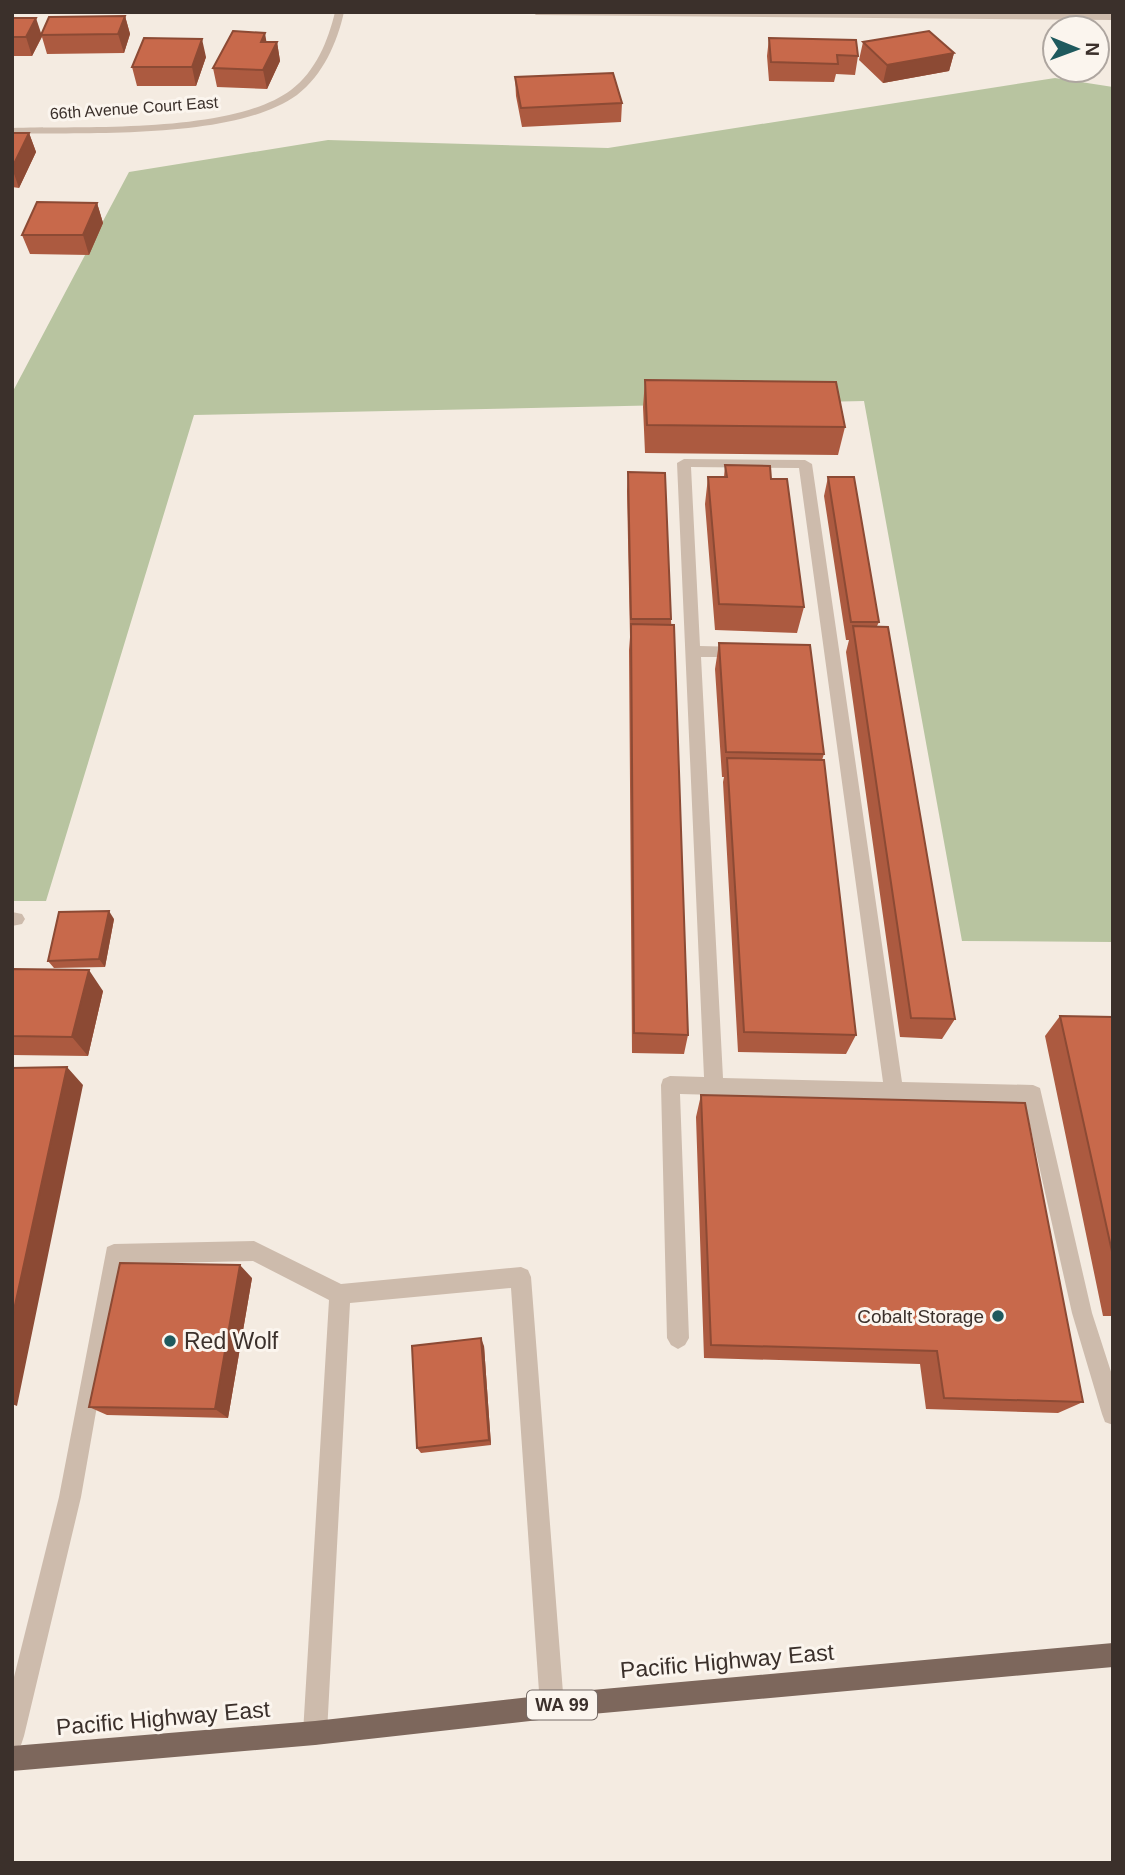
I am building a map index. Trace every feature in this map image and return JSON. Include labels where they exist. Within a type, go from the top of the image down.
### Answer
[{"type":"main road","name":"Pacific Highway East","points":[[12,1759],[315,1733],[552,1706],[1113,1655]]},
{"type":"street","name":"66th Avenue Court East","points":[[12,131],[202,123],[259,110],[294,93],[324,58],[340,12]]},
{"type":"street","points":[[537,12],[1113,17]]},
{"type":"street","points":[[714,1086],[684,463],[805,464],[825,653],[894,1090]]},
{"type":"street","points":[[692,651],[762,652]]},
{"type":"street","points":[[678,1338],[670,1085],[1033,1094],[1082,1312],[1113,1414]]},
{"type":"street","points":[[12,1736],[69,1497],[114,1254],[254,1251],[340,1293],[521,1277],[552,1706]]},
{"type":"street","points":[[315,1733],[340,1293]]},
{"type":"green space","points":[[1041,80],[1041,84],[1094,84],[1113,87],[1113,942],[962,941],[864,401],[194,415],[46,901],[12,901],[12,393],[129,172],[328,140],[608,148]]},
{"type":"building","points":[[125,16],[118,34],[41,35],[49,17]]},
{"type":"building","points":[[12,18],[36,18],[26,37],[12,37]]},
{"type":"building","points":[[233,31],[265,33],[261,42],[277,42],[263,70],[213,68]]},
{"type":"building","points":[[929,31],[954,53],[887,65],[863,42]]},
{"type":"building","points":[[144,38],[202,39],[192,67],[132,67]]},
{"type":"building","points":[[769,38],[856,40],[858,56],[837,55],[838,64],[771,62]]},
{"type":"building","points":[[613,73],[622,103],[521,108],[515,77]]},
{"type":"building","points":[[12,133],[29,133],[12,168]]},
{"type":"building","points":[[37,202],[97,203],[83,235],[22,235]]},
{"type":"building","points":[[645,380],[836,382],[845,427],[647,425]]},
{"type":"building","points":[[725,465],[770,466],[771,479],[787,479],[804,607],[719,604],[708,477],[727,477]]},
{"type":"building","points":[[628,472],[665,473],[671,619],[631,619]]},
{"type":"building","points":[[828,477],[854,477],[879,622],[851,622]]},
{"type":"building","points":[[631,624],[674,625],[688,1035],[634,1033]]},
{"type":"building","points":[[853,626],[888,627],[955,1019],[911,1018]]},
{"type":"building","points":[[719,643],[810,645],[824,754],[726,752]]},
{"type":"building","points":[[727,758],[824,760],[856,1035],[744,1032]]},
{"type":"building","points":[[109,911],[99,959],[48,961],[59,912]]},
{"type":"building","points":[[12,969],[89,970],[72,1037],[12,1036]]},
{"type":"building","points":[[1060,1016],[1113,1017],[1113,1256]]},
{"type":"building","points":[[67,1067],[12,1319],[12,1068]]},
{"type":"building","points":[[701,1095],[1025,1103],[1083,1402],[944,1398],[937,1351],[711,1345]]},
{"type":"building","points":[[120,1263],[240,1265],[215,1409],[89,1407]]},
{"type":"building","points":[[481,1338],[489,1440],[417,1448],[412,1346]]},
{"type":"place","name":"Cobalt Storage","points":[[998,1316]]},
{"type":"place","name":"Red Wolf","points":[[170,1341]]}]
